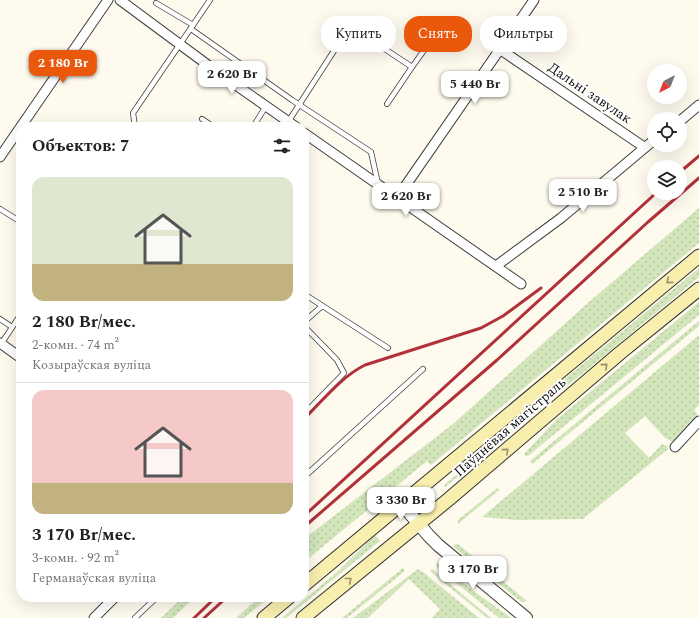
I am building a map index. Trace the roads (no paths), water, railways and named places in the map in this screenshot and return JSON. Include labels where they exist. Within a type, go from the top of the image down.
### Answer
[{"type":"main road","name":"Паўднёвая магістраль","points":[[309,581],[699,256]]},
{"type":"main road","name":"Паўднёвая магістраль","points":[[303,618],[419,524],[620,353],[699,289]]},
{"type":"main road","points":[[264,618],[283,602]]},
{"type":"street","points":[[24,122],[108,0]]},
{"type":"street","points":[[120,0],[289,122]]},
{"type":"street","points":[[523,16],[534,0]]},
{"type":"street","points":[[397,198],[500,52]]},
{"type":"street","name":"Дальні завулак","points":[[504,52],[644,147]]},
{"type":"street","points":[[687,115],[699,105]]},
{"type":"street","points":[[0,157],[16,134]]},
{"type":"street","points":[[309,137],[521,284]]},
{"type":"street","points":[[496,266],[561,218],[647,145]]},
{"type":"street","points":[[0,344],[16,355]]},
{"type":"street","points":[[675,448],[699,421]]},
{"type":"street","points":[[401,503],[438,545],[526,618]]},
{"type":"street","points":[[94,618],[110,602]]},
{"type":"lane","points":[[134,122],[133,113],[181,45],[210,0]]},
{"type":"lane","points":[[156,3],[371,152],[378,185]]},
{"type":"lane","points":[[293,122],[300,104],[350,26],[412,67]]},
{"type":"lane","points":[[387,104],[422,52]]},
{"type":"lane","points":[[256,122],[266,106]]},
{"type":"lane","points":[[202,119],[206,122]]},
{"type":"lane","points":[[0,209],[16,219]]},
{"type":"lane","points":[[309,297],[388,348]]},
{"type":"lane","points":[[309,318],[322,306]]},
{"type":"lane","points":[[0,319],[12,327]]},
{"type":"lane","points":[[0,344],[16,321]]},
{"type":"lane","points":[[309,331],[337,360],[344,373],[309,409]]},
{"type":"lane","points":[[309,472],[423,369]]},
{"type":"lane","points":[[135,618],[152,602]]},
{"type":"railway","points":[[687,166],[699,156]]},
{"type":"railway","points":[[309,523],[497,360],[648,222],[699,178]]},
{"type":"railway","points":[[309,511],[648,200]]},
{"type":"railway","points":[[309,414],[340,382],[365,365],[481,328],[503,316],[541,288]]},
{"type":"railway","points":[[194,618],[211,602]]},
{"type":"railway","points":[[204,618],[222,602]]}]
